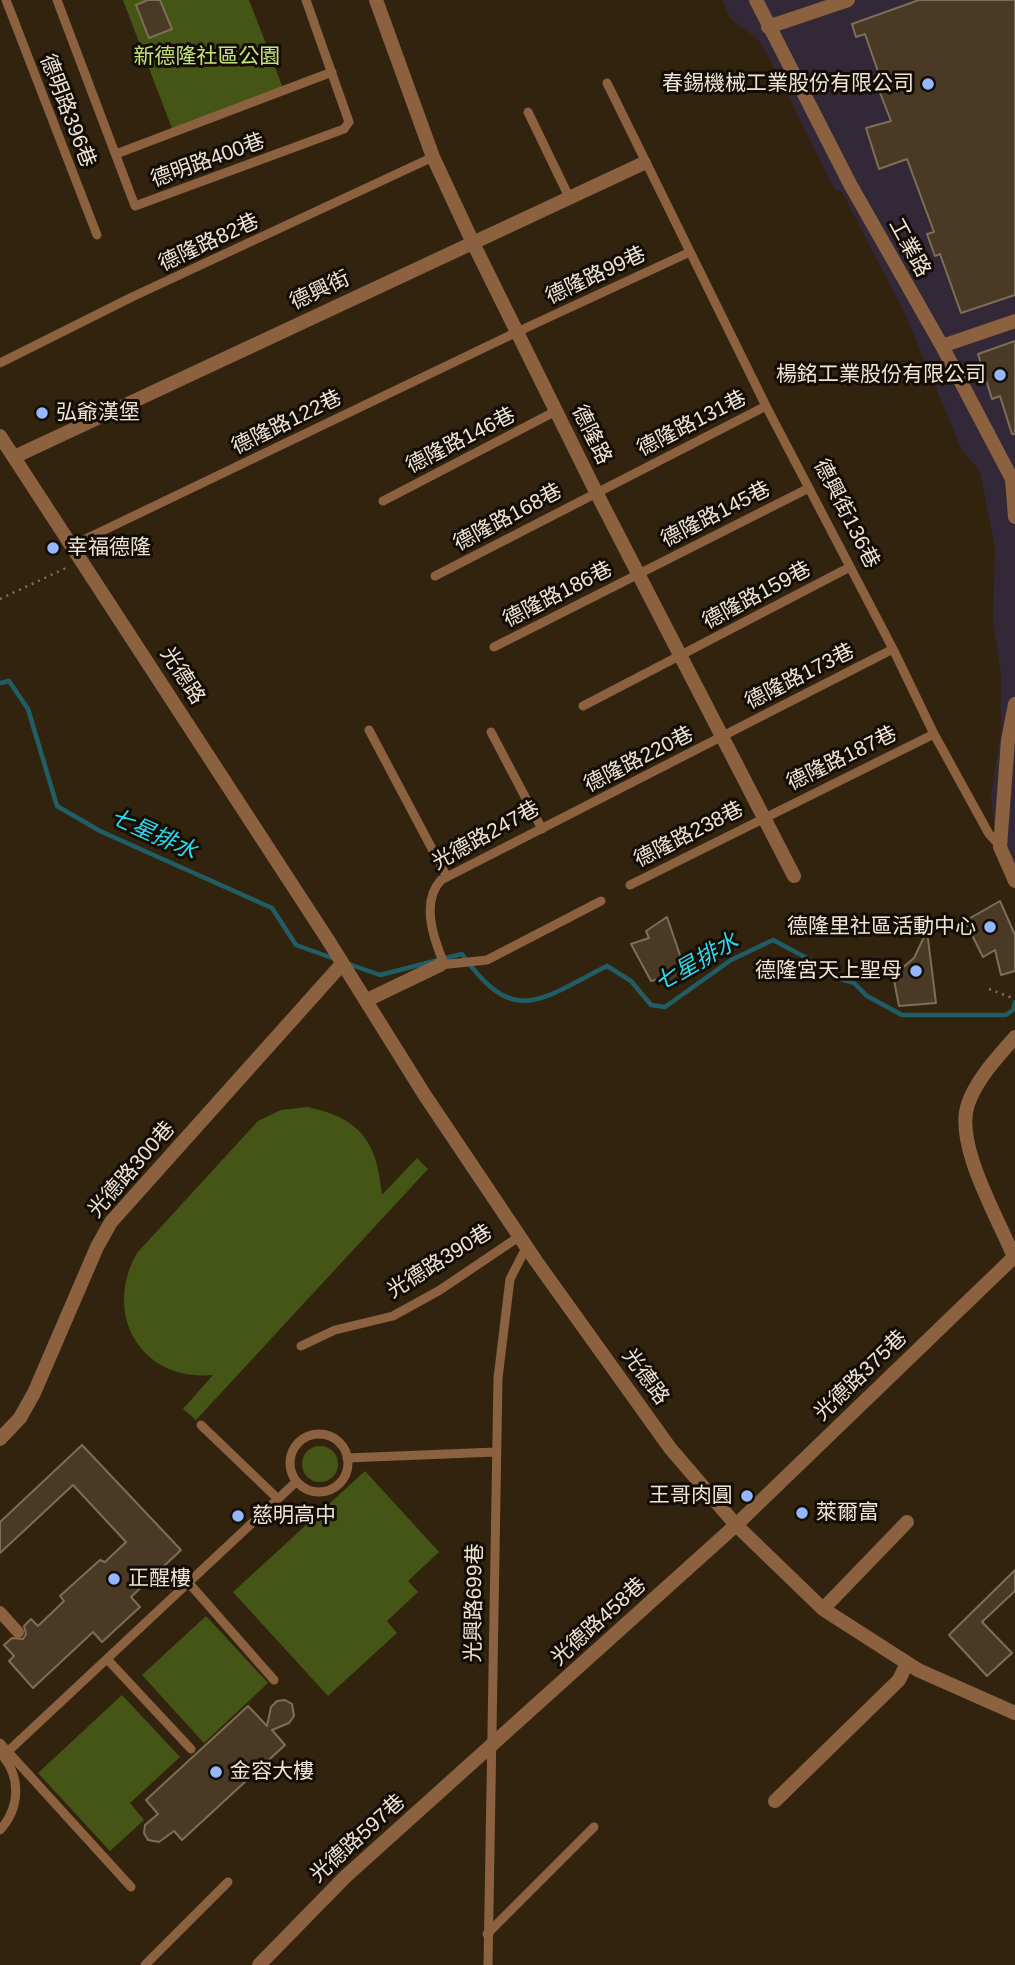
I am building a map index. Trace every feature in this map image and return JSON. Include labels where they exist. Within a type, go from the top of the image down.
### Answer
[{"type":"street","name":"德隆路","points":[[376,0],[433,157],[473,243],[596,492],[794,876]]},
{"type":"street","name":"工業路","points":[[756,0],[850,184],[942,346],[1012,479],[1015,517]]},
{"type":"street","points":[[768,27],[848,0]]},
{"type":"street","name":"德興街","points":[[14,457],[644,163]]},
{"type":"street","points":[[942,346],[1015,321]]},
{"type":"street","name":"光德路","points":[[0,436],[367,1000],[424,1094],[523,1241],[670,1448],[736,1525],[823,1609],[907,1663],[1015,1713]]},
{"type":"street","points":[[1000,847],[1008,740],[1015,705]]},
{"type":"street","name":"德興街136巷","points":[[1000,847],[1015,881]]},
{"type":"street","points":[[367,1000],[442,963]]},
{"type":"street","name":"光德路300巷","points":[[1,1436],[20,1418],[34,1393],[97,1247],[111,1222],[342,964]]},
{"type":"street","name":"光德路375巷","points":[[736,1525],[1015,1257],[968,1146],[964,1122],[975,1088],[1015,1037]]},
{"type":"street","points":[[823,1609],[907,1522]]},
{"type":"street","name":"光德路458巷","points":[[490,1749],[736,1525]]},
{"type":"street","points":[[0,1612],[18,1632]]},
{"type":"street","points":[[775,1801],[899,1680],[907,1663]]},
{"type":"street","name":"光德路597巷","points":[[259,1965],[345,1877],[490,1749]]},
{"type":"lane","name":"德明路396巷","points":[[6,0],[97,235]]},
{"type":"lane","name":"德明路400巷","points":[[57,0],[135,206],[344,129],[349,122],[332,72],[116,155]]},
{"type":"lane","points":[[306,0],[332,72]]},
{"type":"lane","name":"德興街136巷","points":[[607,83],[644,163],[766,406],[894,649],[934,734],[989,834],[1000,847]]},
{"type":"lane","points":[[528,112],[570,199]]},
{"type":"lane","name":"德隆路82巷","points":[[0,363],[144,292],[433,157]]},
{"type":"lane","name":"德隆路99巷","points":[[517,332],[690,253]]},
{"type":"lane","name":"德隆路122巷","points":[[71,547],[517,332]]},
{"type":"lane","name":"德隆路131巷","points":[[596,492],[766,406]]},
{"type":"lane","name":"德隆路146巷","points":[[383,501],[556,411]]},
{"type":"lane","name":"德隆路145巷","points":[[639,574],[809,488]]},
{"type":"lane","name":"德隆路168巷","points":[[435,576],[596,492]]},
{"type":"lane","name":"德隆路159巷","points":[[583,706],[850,567]]},
{"type":"lane","name":"德隆路186巷","points":[[494,647],[639,574]]},
{"type":"lane","name":"德隆路173巷","points":[[723,736],[894,649]]},
{"type":"lane","points":[[369,730],[447,877]]},
{"type":"lane","points":[[491,732],[542,829]]},
{"type":"lane","name":"德隆路187巷","points":[[765,816],[934,734]]},
{"type":"lane","name":"德隆路220巷","points":[[571,814],[723,736]]},
{"type":"lane","name":"光德路247巷","points":[[442,963],[430,912],[437,885],[447,877],[571,814]]},
{"type":"lane","name":"德隆路238巷","points":[[630,885],[765,816]]},
{"type":"lane","points":[[442,963],[487,960],[601,901]]},
{"type":"lane","name":"光德路390巷","points":[[300,1346],[335,1330],[393,1316],[523,1241]]},
{"type":"lane","name":"光興路699巷","points":[[488,1965],[496,1452],[505,1303],[523,1241]]},
{"type":"lane","points":[[201,1425],[278,1499]]},
{"type":"lane","points":[[310,1436],[329,1436],[337,1441],[347,1458],[344,1477],[330,1490],[312,1492],[296,1482],[292,1474],[291,1455],[302,1440],[310,1436]]},
{"type":"lane","points":[[347,1458],[496,1452]]},
{"type":"lane","points":[[3,1753],[296,1482]]},
{"type":"lane","points":[[188,1582],[274,1680]]},
{"type":"lane","points":[[107,1659],[191,1749]]},
{"type":"lane","points":[[0,1743],[15,1778],[16,1796],[12,1814],[0,1830]]},
{"type":"lane","points":[[3,1753],[131,1886]]},
{"type":"lane","points":[[487,1934],[594,1827]]},
{"type":"lane","points":[[145,1965],[228,1882]]},
{"type":"path","points":[[0,599],[81,561]]},
{"type":"path","points":[[989,989],[1015,999]]},
{"type":"shaded area","points":[[722,0],[1015,0],[1015,876],[994,823],[991,796],[1001,731],[1001,674],[993,621],[995,548],[980,471],[962,451],[905,314],[842,192],[835,190],[766,51],[757,39],[731,20]]},
{"type":"green space","name":"新德隆社區公園","points":[[123,0],[249,0],[283,88],[173,131]]},
{"type":"green space","points":[[307,1107],[341,1118],[363,1135],[376,1160],[382,1195],[417,1158],[428,1169],[196,1420],[183,1409],[213,1375],[188,1374],[166,1367],[148,1356],[135,1339],[127,1320],[124,1299],[127,1276],[137,1253],[258,1121],[281,1110]]},
{"type":"green space","points":[[320,1446],[333,1451],[338,1464],[333,1477],[320,1482],[307,1477],[302,1464],[307,1451]]},
{"type":"green space","points":[[365,1471],[439,1552],[408,1581],[418,1592],[387,1621],[397,1633],[328,1696],[233,1592]]},
{"type":"green space","points":[[206,1616],[268,1683],[204,1743],[142,1675]]},
{"type":"green space","points":[[122,1695],[180,1757],[130,1803],[144,1820],[110,1851],[38,1773]]},
{"type":"building","points":[[148,0],[160,0],[172,29],[149,38],[136,5]]},
{"type":"building","points":[[919,0],[1015,0],[1015,295],[961,313],[940,254],[935,256],[927,234],[934,232],[907,159],[879,169],[866,128],[891,121],[877,85],[882,83],[865,34],[856,37],[852,24]]},
{"type":"building","name":"楊銘工業股份有限公司","points":[[1015,341],[1015,434],[1012,434],[1000,396],[992,399],[978,354]]},
{"type":"building","name":"德隆里社區活動中心","points":[[1000,901],[1015,935],[1015,971],[1001,975],[995,950],[983,957],[965,921]]},
{"type":"building","points":[[667,917],[682,961],[688,963],[692,973],[670,983],[667,977],[651,981],[631,944],[649,938],[646,931]]},
{"type":"building","name":"德隆宮天上聖母","points":[[927,931],[936,1003],[899,1006],[894,980],[901,969],[914,958]]},
{"type":"building","name":"正醒樓","points":[[82,1445],[181,1550],[131,1597],[140,1607],[102,1642],[93,1632],[33,1688],[9,1661],[14,1656],[4,1645],[12,1638],[23,1639],[26,1634],[24,1626],[31,1619],[38,1626],[64,1601],[60,1596],[100,1560],[105,1562],[126,1542],[73,1485],[0,1553],[0,1522]]},
{"type":"building","points":[[1015,1570],[1015,1591],[982,1622],[1012,1653],[987,1676],[949,1635]]},
{"type":"building","name":"金容大樓","points":[[285,1700],[292,1704],[294,1716],[289,1723],[272,1730],[285,1745],[182,1840],[174,1831],[159,1842],[148,1840],[144,1833],[145,1825],[158,1814],[146,1800],[248,1706],[267,1726],[271,1707],[277,1701]]},
{"type":"waterway","name":"七星排水","points":[[0,683],[9,681],[28,709],[57,806],[100,831],[272,908],[296,945],[335,959]]},
{"type":"waterway","name":"七星排水","points":[[346,963],[380,975],[462,954],[480,977],[497,992],[513,999],[528,1001],[545,997],[607,966],[631,981],[651,1005],[665,1007],[731,960],[773,940],[818,964],[831,976],[854,983],[867,996],[902,1015],[1006,1015],[1013,1010],[1015,1002]]},
{"type":"place","name":"春錫機械工業股份有限公司","points":[[928,84]]},
{"type":"place","name":"楊銘工業股份有限公司","points":[[1000,375]]},
{"type":"place","name":"弘爺漢堡","points":[[42,413]]},
{"type":"place","name":"幸福德隆","points":[[53,548]]},
{"type":"place","name":"德隆里社區活動中心","points":[[990,927]]},
{"type":"place","name":"德隆宮天上聖母","points":[[916,971]]},
{"type":"place","name":"王哥肉圓","points":[[747,1496]]},
{"type":"place","name":"萊爾富","points":[[802,1513]]},
{"type":"place","name":"慈明高中","points":[[238,1516]]},
{"type":"place","name":"正醒樓","points":[[114,1579]]},
{"type":"place","name":"金容大樓","points":[[216,1772]]}]
